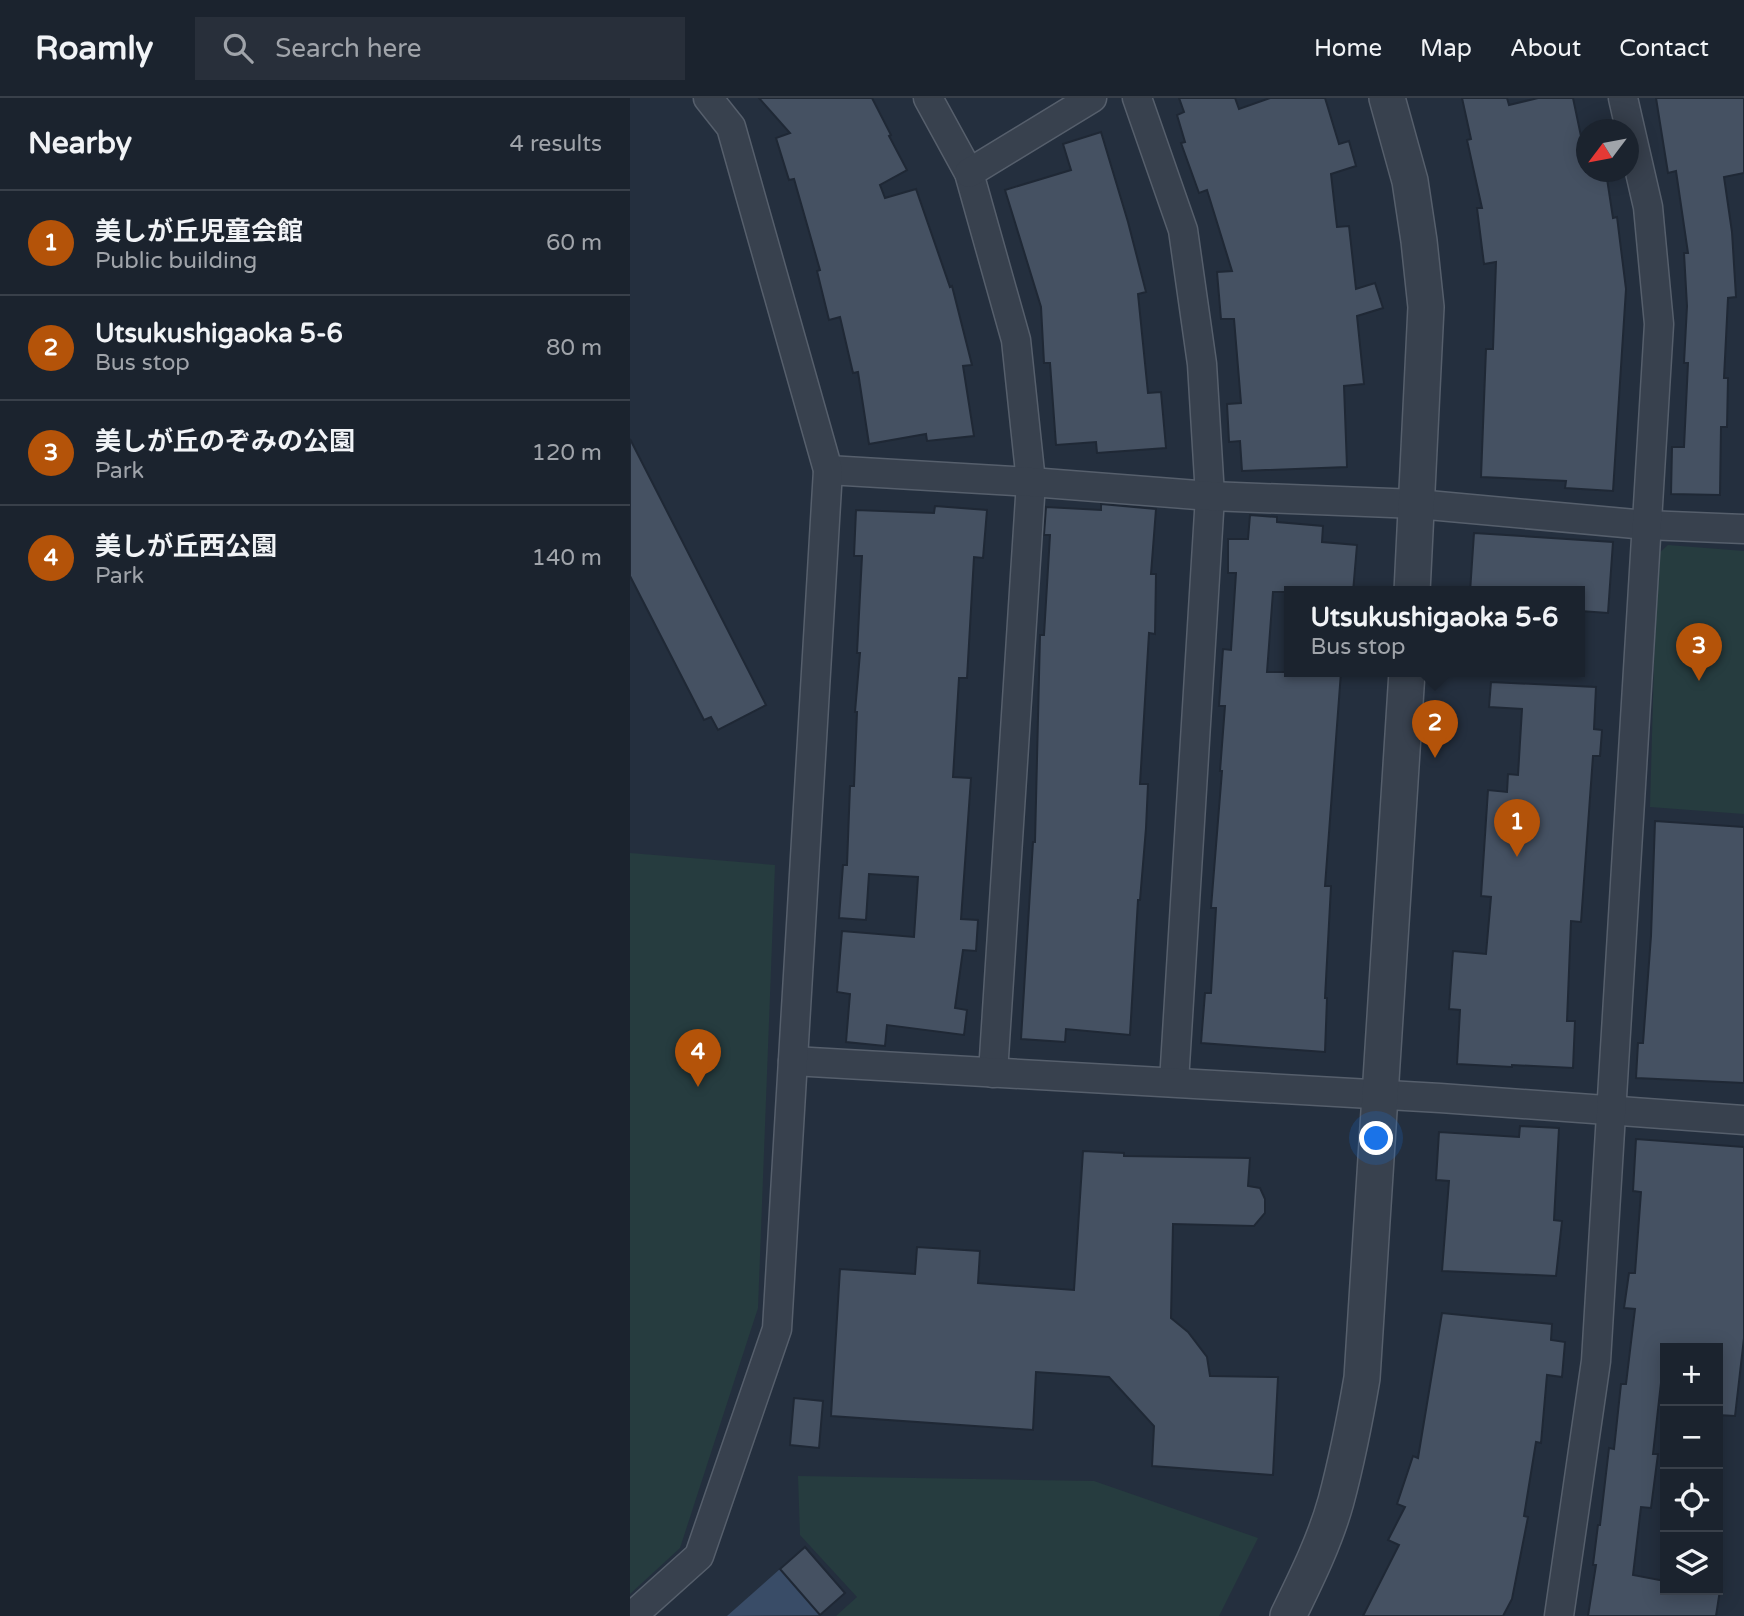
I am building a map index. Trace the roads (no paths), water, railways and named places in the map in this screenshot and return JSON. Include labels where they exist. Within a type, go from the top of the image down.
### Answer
[{"type":"street","points":[[632,1616],[699,1556],[777,1329],[828,470],[731,127],[708,98]]},
{"type":"street","points":[[928,98],[969,173],[1016,340],[1031,482],[993,1073]]},
{"type":"street","points":[[969,173],[1092,98]]},
{"type":"street","points":[[1137,98],[1183,230],[1202,364],[1210,496],[1174,1082]]},
{"type":"street","points":[[1387,98],[1410,181],[1426,307],[1412,586]]},
{"type":"street","points":[[1559,1616],[1596,1361],[1659,324],[1648,207],[1623,98]]},
{"type":"street","points":[[828,470],[1210,496],[1417,503],[1646,525],[1744,529]]},
{"type":"street","points":[[1287,1616],[1312,1567],[1336,1503],[1362,1378],[1407,677]]},
{"type":"street","points":[[793,1061],[1440,1098],[1744,1120]]},
{"type":"water","points":[[780,1569],[820,1615],[727,1616]]},
{"type":"place","name":"美しが丘のぞみの公園","points":[[1699,681]]},
{"type":"place","name":"Utsukushigaoka 5-6","points":[[1435,758]]},
{"type":"place","name":"美しが丘児童会館","points":[[1517,857]]},
{"type":"place","name":"美しが丘西公園","points":[[698,1087]]}]
